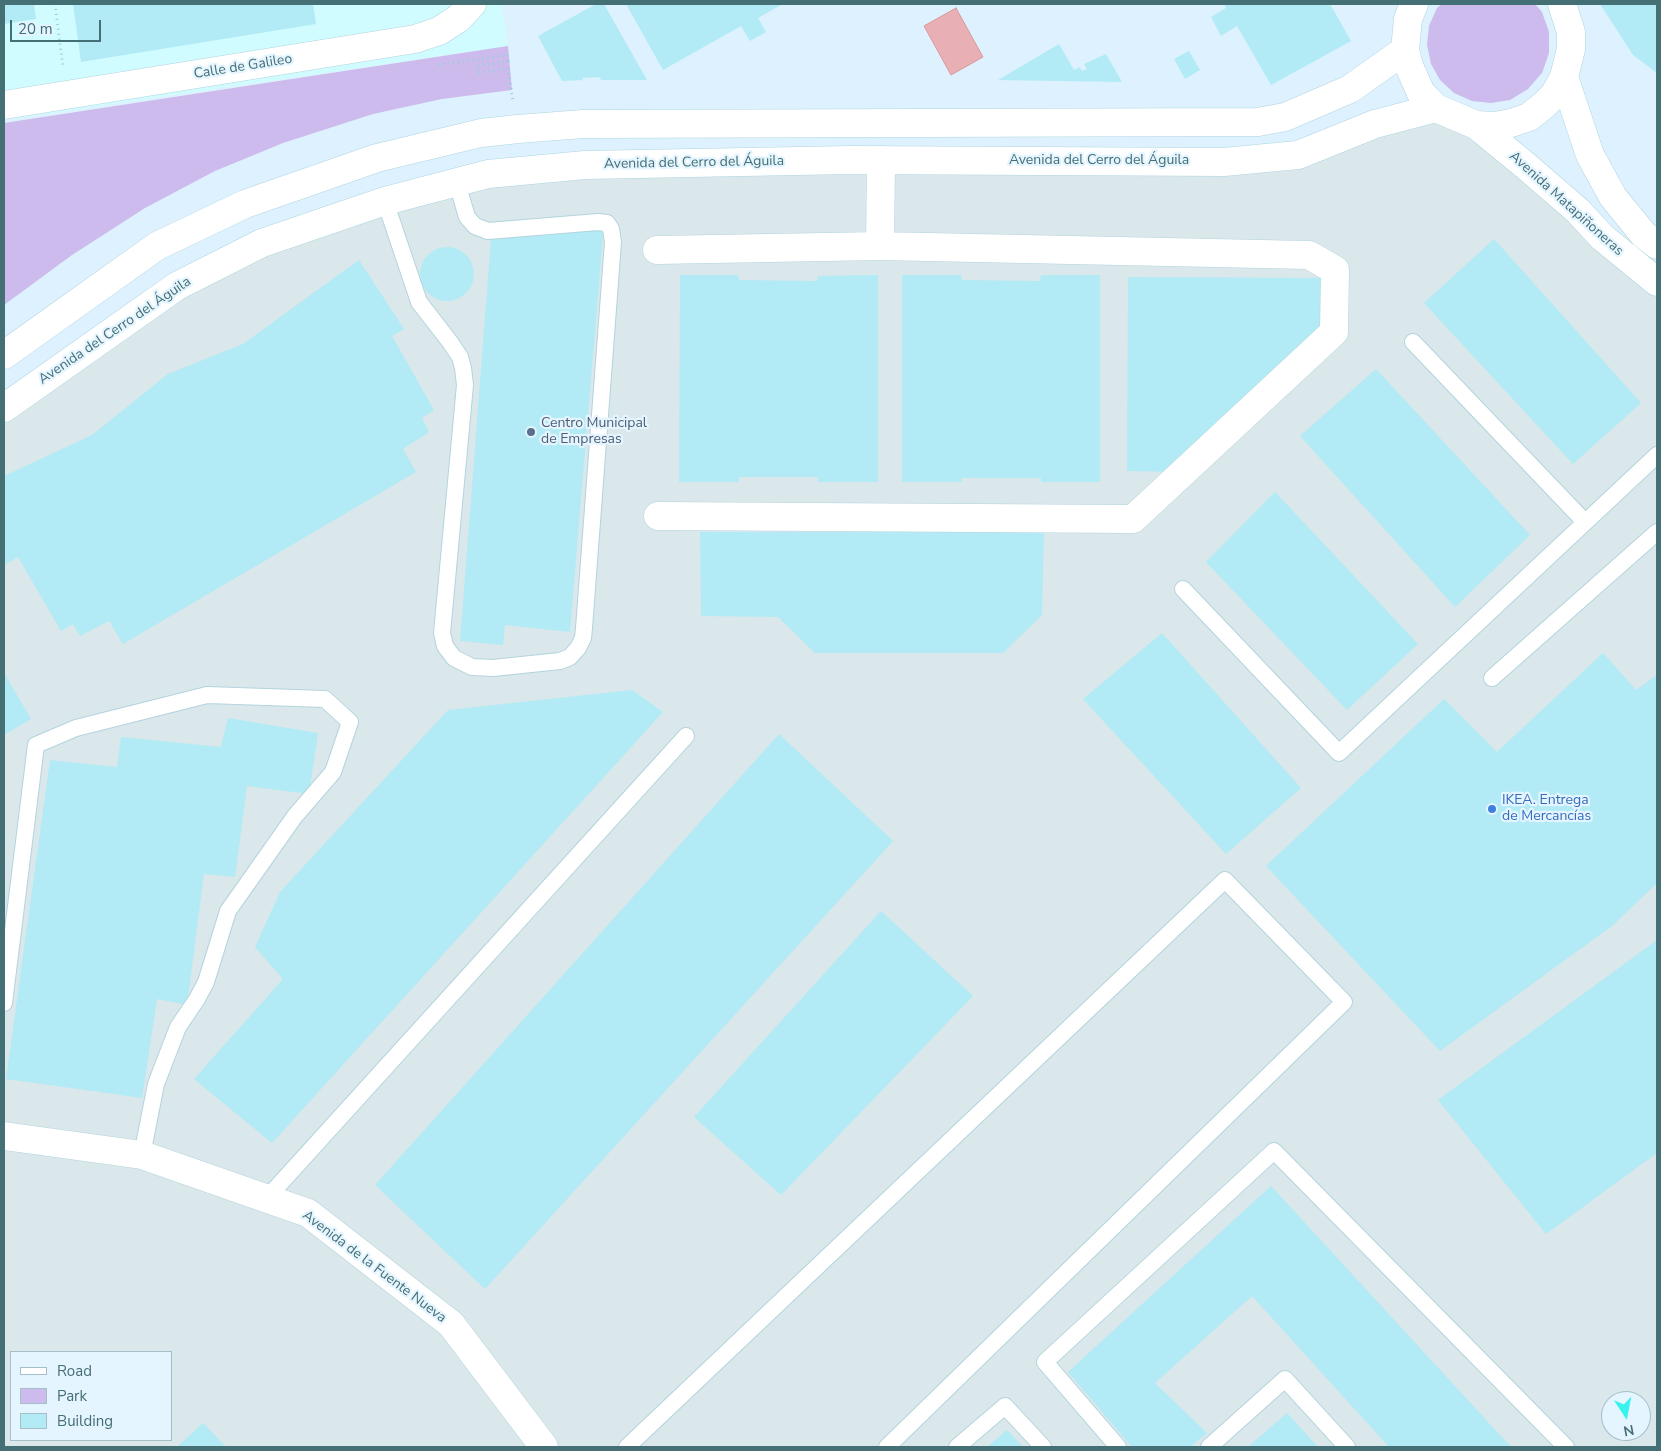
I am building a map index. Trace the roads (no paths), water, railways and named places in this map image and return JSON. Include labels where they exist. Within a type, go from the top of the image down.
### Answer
[{"type":"main road","name":"Calle de Galileo","points":[[4,105],[415,39],[439,31],[460,18],[472,4]]},
{"type":"main road","points":[[1414,4],[1408,19],[1405,50],[1409,66],[1421,93],[1436,108],[1476,125],[1495,126],[1529,117],[1554,95],[1564,77],[1571,49],[1572,32],[1562,4]]},
{"type":"main road","points":[[4,355],[157,246],[245,204],[377,158],[481,133],[583,124],[1258,122],[1285,117],[1350,89],[1405,50]]},
{"type":"main road","points":[[1564,77],[1590,155],[1613,197],[1644,234],[1657,245]]},
{"type":"main road","name":"Avenida del Cerro del Águila","points":[[4,408],[177,286],[262,243],[385,200],[488,174],[585,165],[880,160],[1224,162],[1298,155],[1374,124],[1436,108]]},
{"type":"main road","name":"Avenida Matapiñoneras","points":[[1476,125],[1578,211],[1602,237],[1657,282]]},
{"type":"main road","points":[[880,160],[880,246]]},
{"type":"main road","points":[[657,250],[880,246],[1309,255],[1335,270],[1334,332],[1132,519],[658,516]]},
{"type":"main road","name":"Avenida de la Fuente Nueva","points":[[4,1136],[142,1155],[308,1213],[451,1324],[544,1447]]},
{"type":"lane","points":[[385,200],[419,302],[450,342],[460,357],[463,368],[465,385],[442,633],[445,646],[454,658],[472,667],[493,668],[560,661],[570,657],[578,648],[583,638],[613,242],[611,229],[607,223],[598,222],[488,231],[475,226],[466,217],[457,182]]},
{"type":"lane","points":[[1413,342],[1586,522]]},
{"type":"lane","points":[[1183,589],[1340,753],[1657,455]]},
{"type":"lane","points":[[1492,678],[1657,532]]},
{"type":"lane","points":[[4,1003],[36,745],[76,728],[207,695],[325,699],[350,722],[333,772],[295,816],[228,911],[206,982],[197,1000],[178,1026],[156,1084],[142,1155]]},
{"type":"lane","points":[[266,1198],[686,736]]},
{"type":"lane","points":[[627,1447],[1225,880],[1344,1002],[887,1447]]},
{"type":"lane","points":[[1118,1447],[1045,1362],[1274,1151],[1566,1447]]},
{"type":"lane","points":[[1209,1447],[1284,1379],[1347,1447]]},
{"type":"lane","points":[[957,1447],[1005,1406],[1043,1447]]},
{"type":"place","name":"Centro Municipal de Empresas","points":[[531,432]]},
{"type":"place","name":"IKEA. Entrega de Mercancías","points":[[1492,809]]}]
